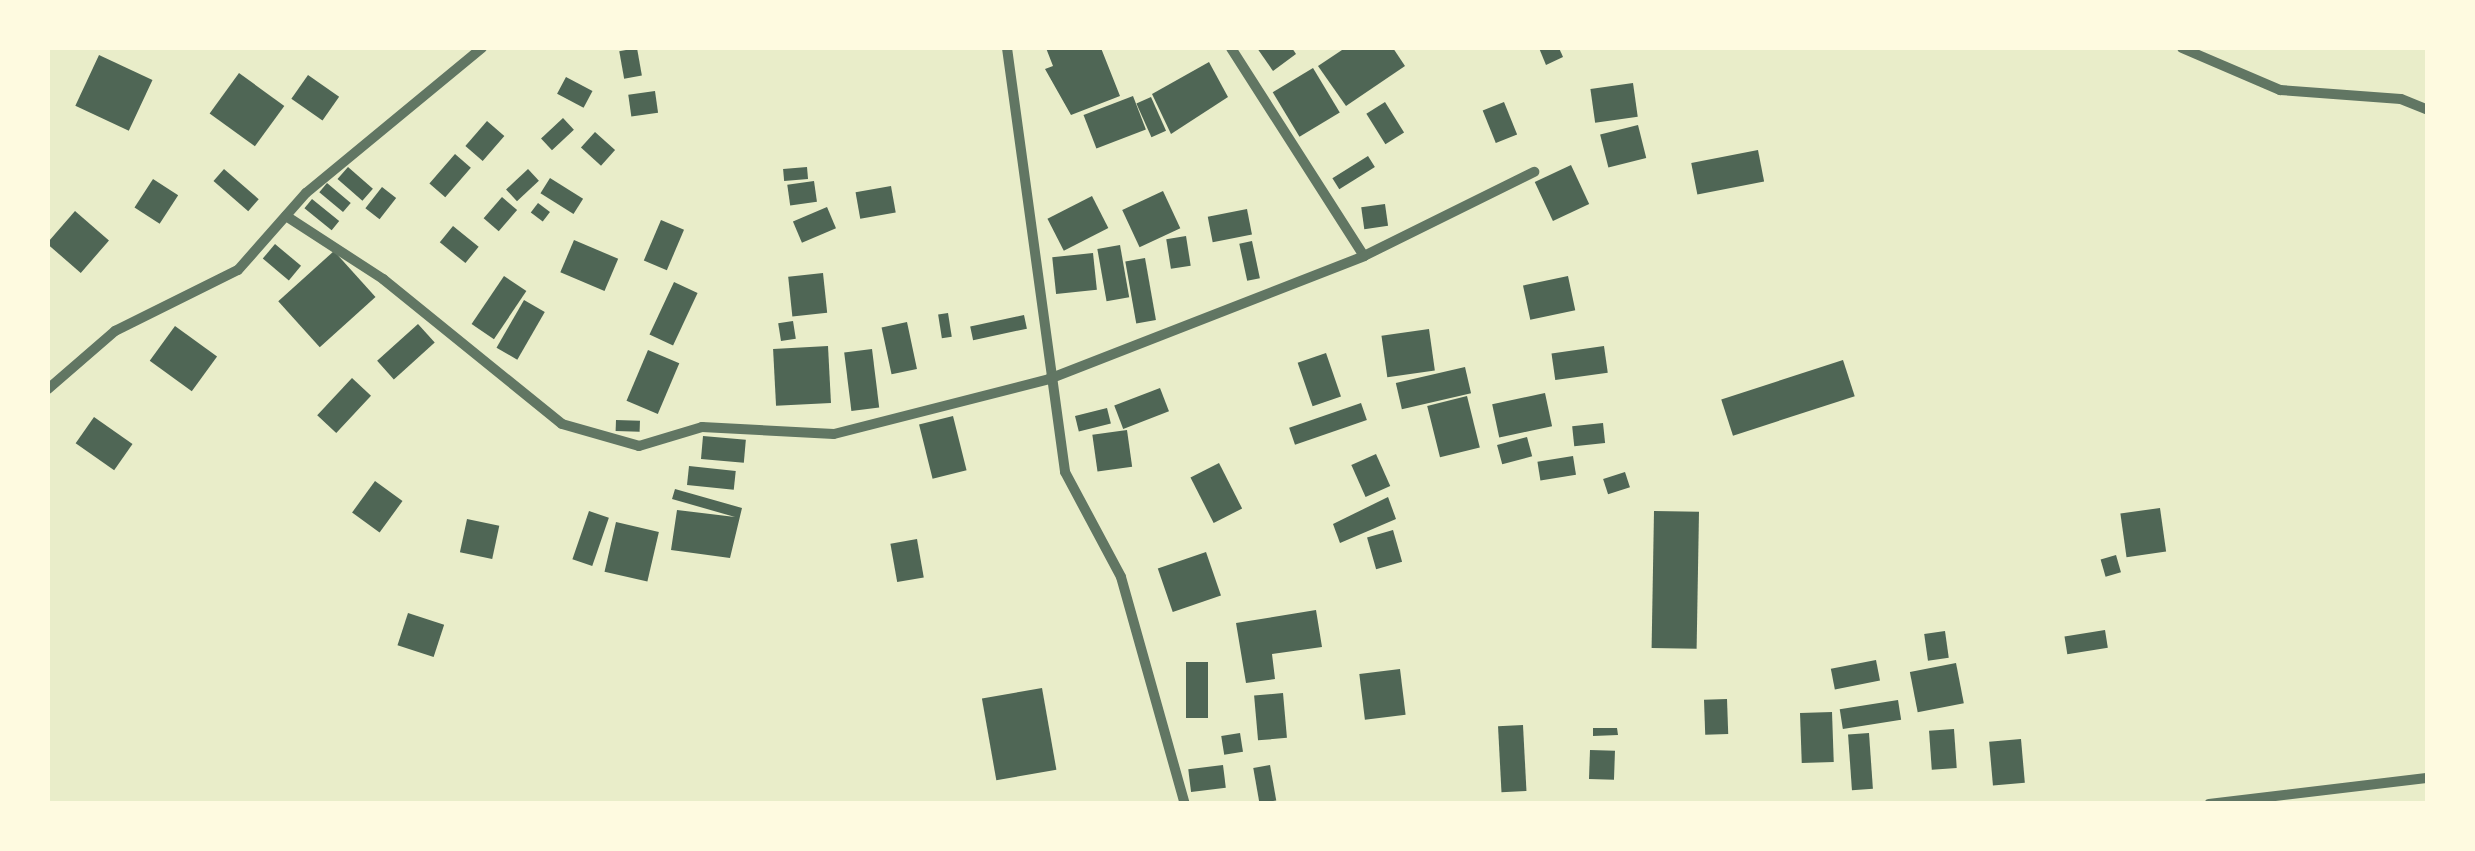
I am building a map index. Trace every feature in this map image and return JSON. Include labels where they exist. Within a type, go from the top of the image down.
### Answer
[{"type":"street","points":[[48,390],[115,331],[238,270],[286,216],[482,48]]},
{"type":"street","points":[[1007,48],[1049,379],[1066,472],[1122,577],[1185,804]]},
{"type":"street","points":[[1231,48],[1364,256]]},
{"type":"street","points":[[2182,48],[2280,90],[2401,99],[2428,110]]},
{"type":"street","points":[[286,216],[595,440],[639,446],[702,427],[834,434],[1049,379],[1364,256],[1534,172]]},
{"type":"street","points":[[2210,804],[2428,778]]},
{"type":"building","points":[[637,48],[642,76],[624,79],[619,51]]},
{"type":"building","points":[[1046,48],[1101,48],[1120,96],[1071,115],[1045,69],[1053,66]]},
{"type":"building","points":[[1257,48],[1292,48],[1296,54],[1273,71]]},
{"type":"building","points":[[1345,48],[1393,48],[1405,66],[1346,106],[1318,66]]},
{"type":"building","points":[[1539,48],[1559,48],[1563,57],[1546,65]]},
{"type":"building","points":[[99,55],[152,80],[129,131],[75,106]]},
{"type":"building","points":[[1209,62],[1228,97],[1171,134],[1152,94]]},
{"type":"building","points":[[1313,68],[1340,113],[1299,137],[1273,92]]},
{"type":"building","points":[[239,73],[284,106],[255,146],[210,113]]},
{"type":"building","points":[[308,75],[339,97],[322,121],[291,99]]},
{"type":"building","points":[[566,77],[592,91],[584,108],[557,94]]},
{"type":"building","points":[[1633,83],[1638,117],[1595,123],[1590,89]]},
{"type":"building","points":[[655,91],[658,113],[631,117],[628,95]]},
{"type":"building","points":[[1133,96],[1146,130],[1096,149],[1084,115]]},
{"type":"building","points":[[1151,97],[1166,131],[1151,137],[1136,104]]},
{"type":"building","points":[[1385,102],[1404,133],[1385,144],[1366,114]]},
{"type":"building","points":[[1504,102],[1517,134],[1496,143],[1483,111]]},
{"type":"building","points":[[563,118],[574,130],[552,150],[541,138]]},
{"type":"building","points":[[487,121],[504,136],[483,161],[465,146]]},
{"type":"building","points":[[1638,125],[1646,158],[1608,167],[1600,134]]},
{"type":"building","points":[[595,132],[615,150],[601,166],[581,148]]},
{"type":"building","points":[[1758,150],[1764,181],[1697,194],[1691,163]]},
{"type":"building","points":[[455,154],[471,168],[445,197],[429,183]]},
{"type":"building","points":[[1368,156],[1375,167],[1339,189],[1332,178]]},
{"type":"building","points":[[1571,165],[1589,204],[1553,221],[1535,182]]},
{"type":"building","points":[[348,167],[373,189],[362,201],[338,179]]},
{"type":"building","points":[[807,167],[808,179],[784,181],[783,169]]},
{"type":"building","points":[[224,169],[259,199],[248,211],[214,181]]},
{"type":"building","points":[[528,169],[539,181],[517,201],[506,189]]},
{"type":"building","points":[[550,178],[583,199],[574,214],[540,193]]},
{"type":"building","points":[[153,179],[178,195],[160,224],[134,208]]},
{"type":"building","points":[[814,181],[817,202],[790,206],[787,185]]},
{"type":"building","points":[[327,183],[351,203],[343,212],[319,192]]},
{"type":"building","points":[[891,186],[896,213],[860,219],[856,192]]},
{"type":"building","points":[[382,187],[396,198],[380,219],[365,208]]},
{"type":"building","points":[[1163,191],[1180,228],[1140,247],[1122,210]]},
{"type":"building","points":[[1092,196],[1108,228],[1064,251],[1047,219]]},
{"type":"building","points":[[502,197],[517,210],[499,231],[484,218]]},
{"type":"building","points":[[312,199],[339,221],[332,230],[304,208]]},
{"type":"building","points":[[538,203],[550,212],[543,222],[531,213]]},
{"type":"building","points":[[1385,204],[1388,226],[1364,229],[1361,207]]},
{"type":"building","points":[[827,207],[836,228],[802,243],[793,221]]},
{"type":"building","points":[[1247,209],[1252,235],[1213,242],[1208,217]]},
{"type":"building","points":[[75,211],[109,241],[81,273],[48,245]]},
{"type":"building","points":[[661,220],[684,230],[667,270],[644,261]]},
{"type":"building","points":[[453,226],[479,247],[465,263],[440,242]]},
{"type":"building","points":[[1186,236],[1191,266],[1171,269],[1166,239]]},
{"type":"building","points":[[574,240],[618,259],[605,291],[560,272]]},
{"type":"building","points":[[1252,241],[1260,278],[1247,281],[1239,244]]},
{"type":"building","points":[[275,244],[301,266],[289,280],[263,259]]},
{"type":"building","points":[[1120,245],[1129,297],[1107,301],[1097,249]]},
{"type":"building","points":[[334,251],[375,297],[320,347],[278,301]]},
{"type":"building","points":[[1093,253],[1097,290],[1056,294],[1052,257]]},
{"type":"building","points":[[1145,258],[1156,320],[1136,324],[1125,261]]},
{"type":"building","points":[[823,273],[827,313],[792,316],[788,277]]},
{"type":"building","points":[[504,276],[526,291],[494,339],[472,324]]},
{"type":"building","points":[[1568,276],[1575,310],[1530,320],[1523,286]]},
{"type":"building","points":[[674,282],[698,293],[673,346],[649,335]]},
{"type":"building","points":[[524,300],[545,312],[517,360],[496,348]]},
{"type":"building","points":[[948,313],[952,337],[942,338],[938,315]]},
{"type":"building","points":[[1024,315],[1027,329],[973,340],[970,326]]},
{"type":"building","points":[[793,321],[796,339],[781,341],[778,323]]},
{"type":"building","points":[[907,322],[917,369],[892,374],[882,327]]},
{"type":"building","points":[[418,324],[435,343],[394,379],[377,361]]},
{"type":"building","points":[[175,326],[217,357],[192,391],[150,361]]},
{"type":"building","points":[[1429,329],[1435,371],[1387,377],[1381,336]]},
{"type":"building","points":[[828,346],[831,403],[776,406],[773,349]]},
{"type":"building","points":[[1604,346],[1608,373],[1555,380],[1552,353]]},
{"type":"building","points":[[872,349],[879,408],[851,411],[844,352]]},
{"type":"building","points":[[648,350],[679,363],[658,414],[627,401]]},
{"type":"building","points":[[1326,353],[1341,396],[1313,406],[1298,363]]},
{"type":"building","points":[[1843,360],[1855,396],[1733,436],[1721,400]]},
{"type":"building","points":[[1465,367],[1471,393],[1402,409],[1396,383]]},
{"type":"building","points":[[352,378],[371,396],[336,433],[317,415]]},
{"type":"building","points":[[1160,388],[1169,411],[1123,429],[1114,406]]},
{"type":"building","points":[[1545,393],[1552,426],[1499,437],[1492,404]]},
{"type":"building","points":[[1467,396],[1480,447],[1440,457],[1427,406]]},
{"type":"building","points":[[1361,403],[1367,420],[1295,445],[1289,428]]},
{"type":"building","points":[[1107,408],[1111,424],[1079,432],[1075,416]]},
{"type":"building","points":[[953,416],[967,470],[933,479],[919,424]]},
{"type":"building","points":[[94,417],[133,444],[114,470],[76,443]]},
{"type":"building","points":[[616,420],[640,421],[640,432],[616,431]]},
{"type":"building","points":[[1603,423],[1605,443],[1574,446],[1572,426]]},
{"type":"building","points":[[1127,430],[1132,467],[1097,472],[1092,435]]},
{"type":"building","points":[[703,436],[746,440],[744,463],[701,459]]},
{"type":"building","points":[[1527,437],[1532,456],[1502,464],[1497,445]]},
{"type":"building","points":[[1376,454],[1390,486],[1366,497],[1351,465]]},
{"type":"building","points":[[1573,456],[1576,475],[1540,480],[1537,462]]},
{"type":"building","points":[[1219,463],[1242,508],[1214,523],[1190,478]]},
{"type":"building","points":[[689,466],[736,471],[734,490],[687,485]]},
{"type":"building","points":[[1625,472],[1630,487],[1608,494],[1603,479]]},
{"type":"building","points":[[375,481],[403,501],[380,533],[352,513]]},
{"type":"building","points":[[675,489],[742,508],[730,558],[671,550],[677,510],[735,517],[672,499]]},
{"type":"building","points":[[1388,497],[1396,519],[1340,543],[1333,524]]},
{"type":"building","points":[[2160,508],[2166,552],[2127,557],[2120,514]]},
{"type":"building","points":[[589,511],[609,518],[592,566],[572,559]]},
{"type":"building","points":[[1654,511],[1699,512],[1697,649],[1652,648]]},
{"type":"building","points":[[467,519],[499,526],[492,559],[460,552]]},
{"type":"building","points":[[616,522],[659,532],[647,582],[605,572]]},
{"type":"building","points":[[1393,530],[1402,562],[1376,569],[1367,537]]},
{"type":"building","points":[[917,539],[924,577],[897,582],[890,544]]},
{"type":"building","points":[[1206,552],[1221,595],[1173,612],[1158,569]]},
{"type":"building","points":[[2116,555],[2121,572],[2106,577],[2101,559]]},
{"type":"building","points":[[1316,610],[1322,647],[1272,654],[1275,679],[1246,683],[1236,623]]},
{"type":"building","points":[[408,613],[444,625],[434,657],[397,645]]},
{"type":"building","points":[[2105,630],[2108,648],[2067,654],[2065,636]]},
{"type":"building","points":[[1945,631],[1949,658],[1928,661],[1924,634]]},
{"type":"building","points":[[1876,660],[1880,681],[1835,689],[1831,669]]},
{"type":"building","points":[[1186,662],[1208,662],[1208,718],[1186,718]]},
{"type":"building","points":[[1956,663],[1964,703],[1918,712],[1910,672]]},
{"type":"building","points":[[1400,669],[1406,715],[1365,720],[1359,674]]},
{"type":"building","points":[[1042,688],[1056,770],[996,780],[982,699]]},
{"type":"building","points":[[1283,693],[1287,738],[1258,740],[1254,696]]},
{"type":"building","points":[[1727,699],[1728,734],[1705,735],[1704,700]]},
{"type":"building","points":[[1898,700],[1901,720],[1843,729],[1840,709]]},
{"type":"building","points":[[1832,712],[1834,762],[1802,763],[1800,713]]},
{"type":"building","points":[[1523,725],[1526,791],[1501,792],[1498,726]]},
{"type":"building","points":[[1593,728],[1617,728],[1618,735],[1593,736]]},
{"type":"building","points":[[1954,729],[1957,768],[1932,770],[1929,731]]},
{"type":"building","points":[[1240,733],[1243,752],[1224,755],[1221,736]]},
{"type":"building","points":[[1869,733],[1873,789],[1852,790],[1848,734]]},
{"type":"building","points":[[2021,739],[2025,783],[1993,786],[1989,742]]},
{"type":"building","points":[[1590,750],[1615,751],[1614,780],[1589,779]]},
{"type":"building","points":[[1223,765],[1226,788],[1191,792],[1188,769]]},
{"type":"building","points":[[1270,765],[1276,800],[1260,803],[1253,768]]}]
